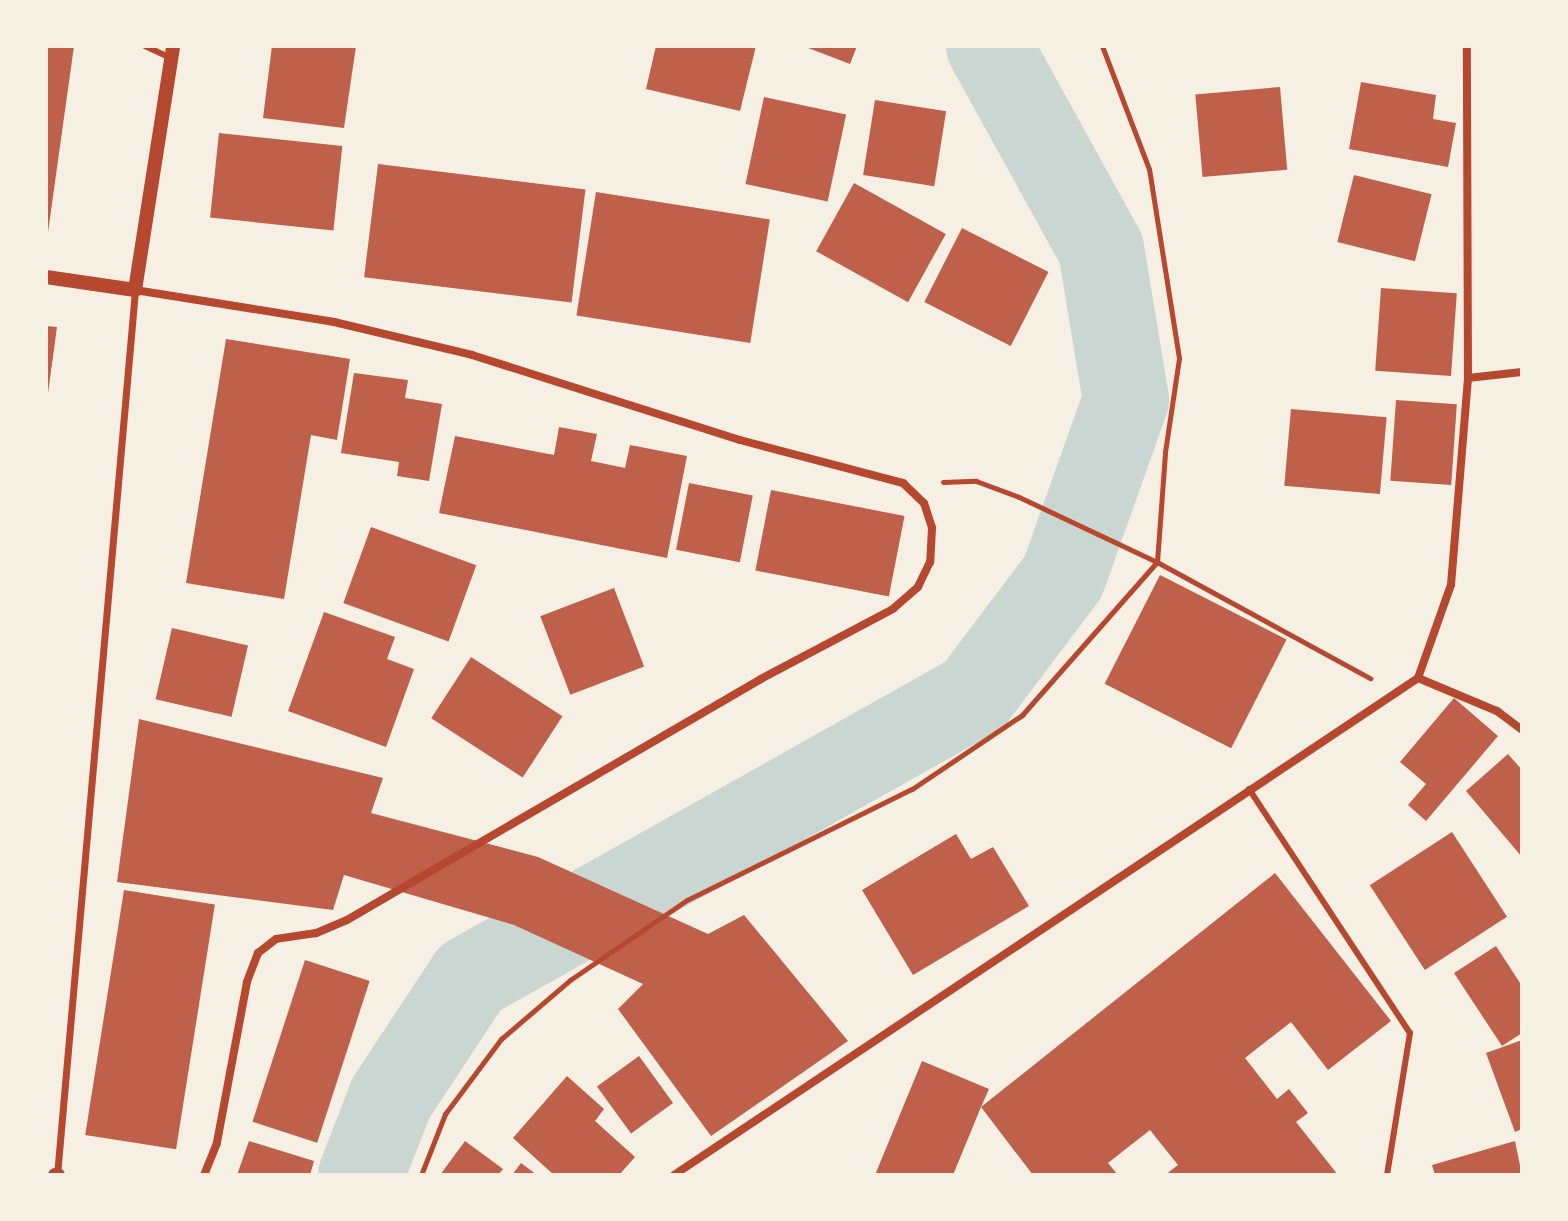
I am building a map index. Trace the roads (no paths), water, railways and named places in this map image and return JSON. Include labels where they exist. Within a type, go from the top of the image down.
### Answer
[{"type":"street","points":[[674,1175],[1418,678],[1451,585],[1468,378],[1467,46]]},
{"type":"street","points":[[57,1175],[135,290],[172,52]]},
{"type":"street","points":[[46,277],[334,322],[472,355],[740,440],[903,483],[924,503],[932,528],[930,562],[918,587],[893,609],[761,679],[347,920],[316,933],[276,939],[258,953],[247,982],[217,1143],[204,1175]]},
{"type":"street","points":[[1468,378],[1522,372]]},
{"type":"street","points":[[1418,678],[1497,711],[1522,730]]},
{"type":"lane","points":[[145,46],[172,52]]},
{"type":"lane","points":[[1249,789],[1410,1033],[1387,1175]]},
{"type":"waterway","points":[[361,1175],[391,1098],[470,978],[974,695],[1063,577],[1126,400],[1101,249],[989,46]]}]
